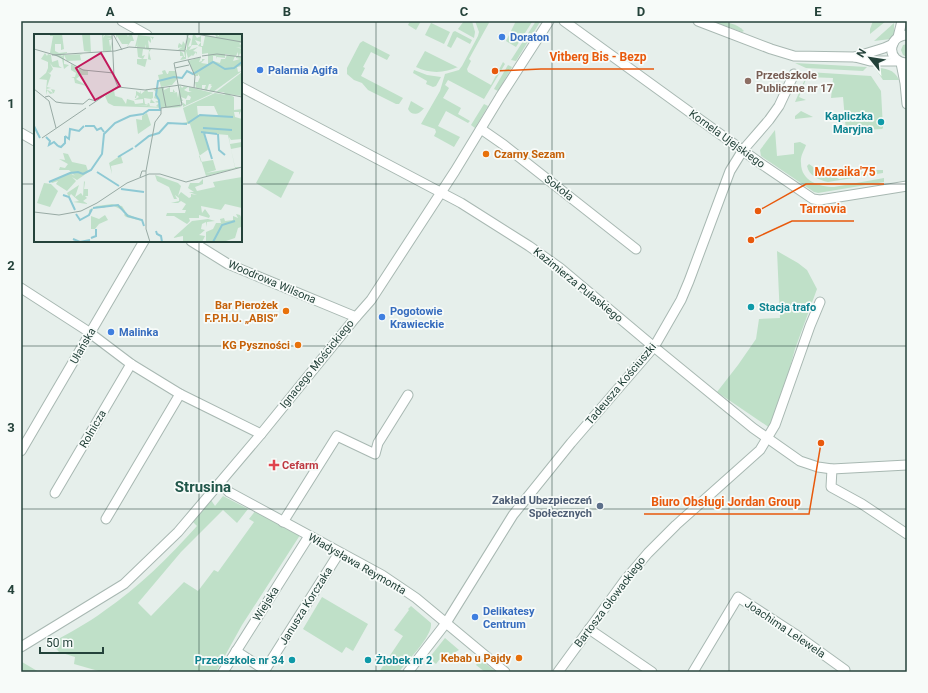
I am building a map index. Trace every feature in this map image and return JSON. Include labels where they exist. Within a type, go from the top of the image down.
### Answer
[{"type":"street","points":[[122,21],[145,34]]},
{"type":"street","name":"Ignacego Mościckiego","points":[[21,647],[124,584],[178,532],[220,483],[371,300],[549,21]]},
{"type":"street","name":"Kornela Ujejskiego","points":[[564,21],[792,186],[813,199],[820,200],[907,186]]},
{"type":"street","points":[[698,21],[794,56],[855,57],[870,60],[902,62]]},
{"type":"street","points":[[902,21],[899,39],[892,53],[894,57],[902,62],[907,104]]},
{"type":"street","points":[[855,57],[884,48],[899,39]]},
{"type":"street","name":"Tadeusza Kościuszki","points":[[408,672],[446,624],[510,519],[571,443],[654,347],[681,300],[730,171],[743,150],[779,106],[794,74]]},
{"type":"street","name":"Kazimierza Pułaskiego","points":[[242,87],[461,203],[545,257],[768,439],[800,461],[818,467],[832,469],[907,465]]},
{"type":"street","name":"Sokoła","points":[[481,129],[504,145],[636,249]]},
{"type":"street","points":[[21,132],[34,141]]},
{"type":"street","name":"Ułańska","points":[[21,451],[143,242]]},
{"type":"street","name":"Woodrowa Wilsona","points":[[193,242],[228,264],[356,317]]},
{"type":"street","points":[[21,288],[90,334],[131,364],[180,394],[261,434]]},
{"type":"street","name":"Bartosza Głowackiego","points":[[558,672],[625,580],[648,553],[676,525],[760,450],[768,439],[778,419],[810,326],[820,302]]},
{"type":"street","name":"Rolnicza","points":[[55,493],[131,364]]},
{"type":"street","points":[[106,519],[180,394]]},
{"type":"street","points":[[283,522],[337,436],[375,454],[378,443],[408,395]]},
{"type":"street","points":[[832,469],[831,487],[862,504],[907,534]]},
{"type":"street","name":"Władysława Reymonta","points":[[220,483],[229,492],[382,575],[399,586],[416,598],[505,672]]},
{"type":"street","name":"Wiejska","points":[[223,672],[309,536]]},
{"type":"street","name":"Janusza Korczaka","points":[[236,651],[265,670],[339,553]]},
{"type":"street","name":"Joachima Lelewela","points":[[693,672],[738,597],[795,634],[845,670]]},
{"type":"street","points":[[589,629],[652,672]]},
{"type":"green space","points":[[410,21],[421,21],[416,30],[408,25]]},
{"type":"green space","points":[[427,21],[450,32],[444,44],[425,35],[431,23]]},
{"type":"green space","points":[[464,21],[472,21],[475,32],[474,38],[458,29]]},
{"type":"green space","points":[[475,21],[490,21],[469,59],[471,61],[467,69],[468,72],[491,85],[503,62],[505,64],[484,99],[448,80],[445,85],[449,88],[443,98],[461,108],[458,114],[470,121],[468,123],[446,111],[438,126],[460,137],[454,147],[434,136],[436,132],[435,129],[421,124],[440,91],[445,74],[459,70],[478,36],[479,32]]},
{"type":"green space","points":[[516,21],[532,22],[516,47],[506,41]]},
{"type":"green space","points":[[536,21],[540,22],[516,61],[511,60]]},
{"type":"green space","points":[[712,21],[733,24],[744,31],[742,32]]},
{"type":"green space","points":[[873,21],[886,21],[870,34],[870,29]]},
{"type":"green space","points":[[894,23],[894,34],[891,39],[874,41]]},
{"type":"green space","points":[[455,31],[472,40],[470,44],[457,37],[451,48],[447,46],[453,32]]},
{"type":"green space","points":[[363,41],[390,55],[387,60],[371,52],[363,67],[365,68],[361,76],[403,98],[399,104],[396,104],[368,90],[362,83],[354,80],[347,74],[347,68],[360,43]]},
{"type":"green space","points":[[907,44],[907,57],[903,55],[901,50],[903,45]]},
{"type":"green space","points":[[425,51],[458,67],[448,71],[432,72],[416,67]]},
{"type":"green space","points":[[795,63],[867,67],[863,71],[806,68]]},
{"type":"green space","points":[[508,65],[512,67],[498,91],[494,89]]},
{"type":"green space","points":[[875,68],[882,68],[892,71],[899,80],[883,80]]},
{"type":"green space","points":[[414,70],[427,75],[441,77],[436,86],[433,87],[426,84],[427,81],[413,73]]},
{"type":"green space","points":[[808,72],[871,76],[881,91],[883,128],[846,131],[843,97],[831,98],[833,78],[807,77],[799,97],[806,100],[795,102]]},
{"type":"green space","points":[[411,101],[424,108],[416,114],[410,112],[408,109]]},
{"type":"green space","points":[[484,104],[488,106],[475,128],[471,125]]},
{"type":"green space","points":[[801,111],[813,117],[795,119],[795,116]]},
{"type":"green space","points":[[775,130],[777,156],[794,154],[794,143],[800,142],[806,145],[802,154],[801,163],[804,174],[807,179],[812,182],[823,186],[834,187],[884,178],[884,182],[818,193],[814,192],[761,156],[760,150]]},
{"type":"green space","points":[[269,159],[294,172],[281,198],[256,183]]},
{"type":"green space","points":[[809,164],[816,169],[817,173],[824,176],[833,175],[839,179],[851,177],[852,175],[857,174],[857,171],[867,173],[869,170],[883,170],[883,173],[828,182],[818,179],[812,175],[807,166]]},
{"type":"green space","points":[[777,251],[807,270],[817,289],[795,349],[773,430],[717,392],[756,339],[759,319],[780,318]]},
{"type":"green space","points":[[223,496],[248,509],[237,523],[223,510],[181,552],[138,603],[151,616],[184,582],[198,591],[214,570],[218,572],[254,522],[249,519],[256,510],[302,532],[242,625],[216,672],[102,672],[74,664],[75,657],[59,652],[51,643],[98,615],[117,602],[141,582],[176,549],[197,526],[193,522],[211,500],[215,506]]},
{"type":"green space","points":[[322,597],[368,624],[353,651],[346,647],[342,653],[303,629]]},
{"type":"green space","points":[[411,606],[431,623],[431,628],[428,635],[399,672],[379,672],[403,636],[394,630]]},
{"type":"green space","points":[[445,638],[459,650],[454,653],[452,658],[439,660],[436,664],[429,658]]},
{"type":"green space","points":[[480,659],[496,672],[485,672],[476,665]]},
{"type":"green space","points":[[22,662],[39,672],[21,672]]},
{"type":"place","name":"Doraton","points":[[502,37]]},
{"type":"place","name":"Palarnia Agifa","points":[[260,70]]},
{"type":"place","name":"Vitberg Bis - Bezp","points":[[495,71]]},
{"type":"place","name":"Przedszkole Publiczne nr 17","points":[[748,81]]},
{"type":"place","name":"Kapliczka Maryjna","points":[[881,122]]},
{"type":"place","name":"Czarny Sezam","points":[[486,154]]},
{"type":"place","name":"Mozaika'75","points":[[758,211]]},
{"type":"place","name":"Tarnovia","points":[[751,240]]},
{"type":"place","name":"Stacja trafo","points":[[751,307]]},
{"type":"place","name":"Bar Pierożek F.P.H.U. „ABIS”","points":[[286,311]]},
{"type":"place","name":"Pogotowie Krawieckie","points":[[382,317]]},
{"type":"place","name":"Malinka","points":[[111,332]]},
{"type":"place","name":"KG Pyszności","points":[[298,345]]},
{"type":"place","name":"Biuro Obsługi Jordan Group","points":[[821,443]]},
{"type":"place","name":"Cefarm","points":[[274,465]]},
{"type":"place","name":"Zakład Ubezpieczeń Społecznych","points":[[600,506]]},
{"type":"place","name":"Delikatesy Centrum","points":[[475,617]]},
{"type":"place","name":"Kebab u Pajdy","points":[[519,658]]},
{"type":"place","name":"Przedszkole nr 34","points":[[292,660]]},
{"type":"place","name":"Żłobek nr 2","points":[[368,660]]},
{"type":"district","name":"Strusina","points":[[203,487]]}]
